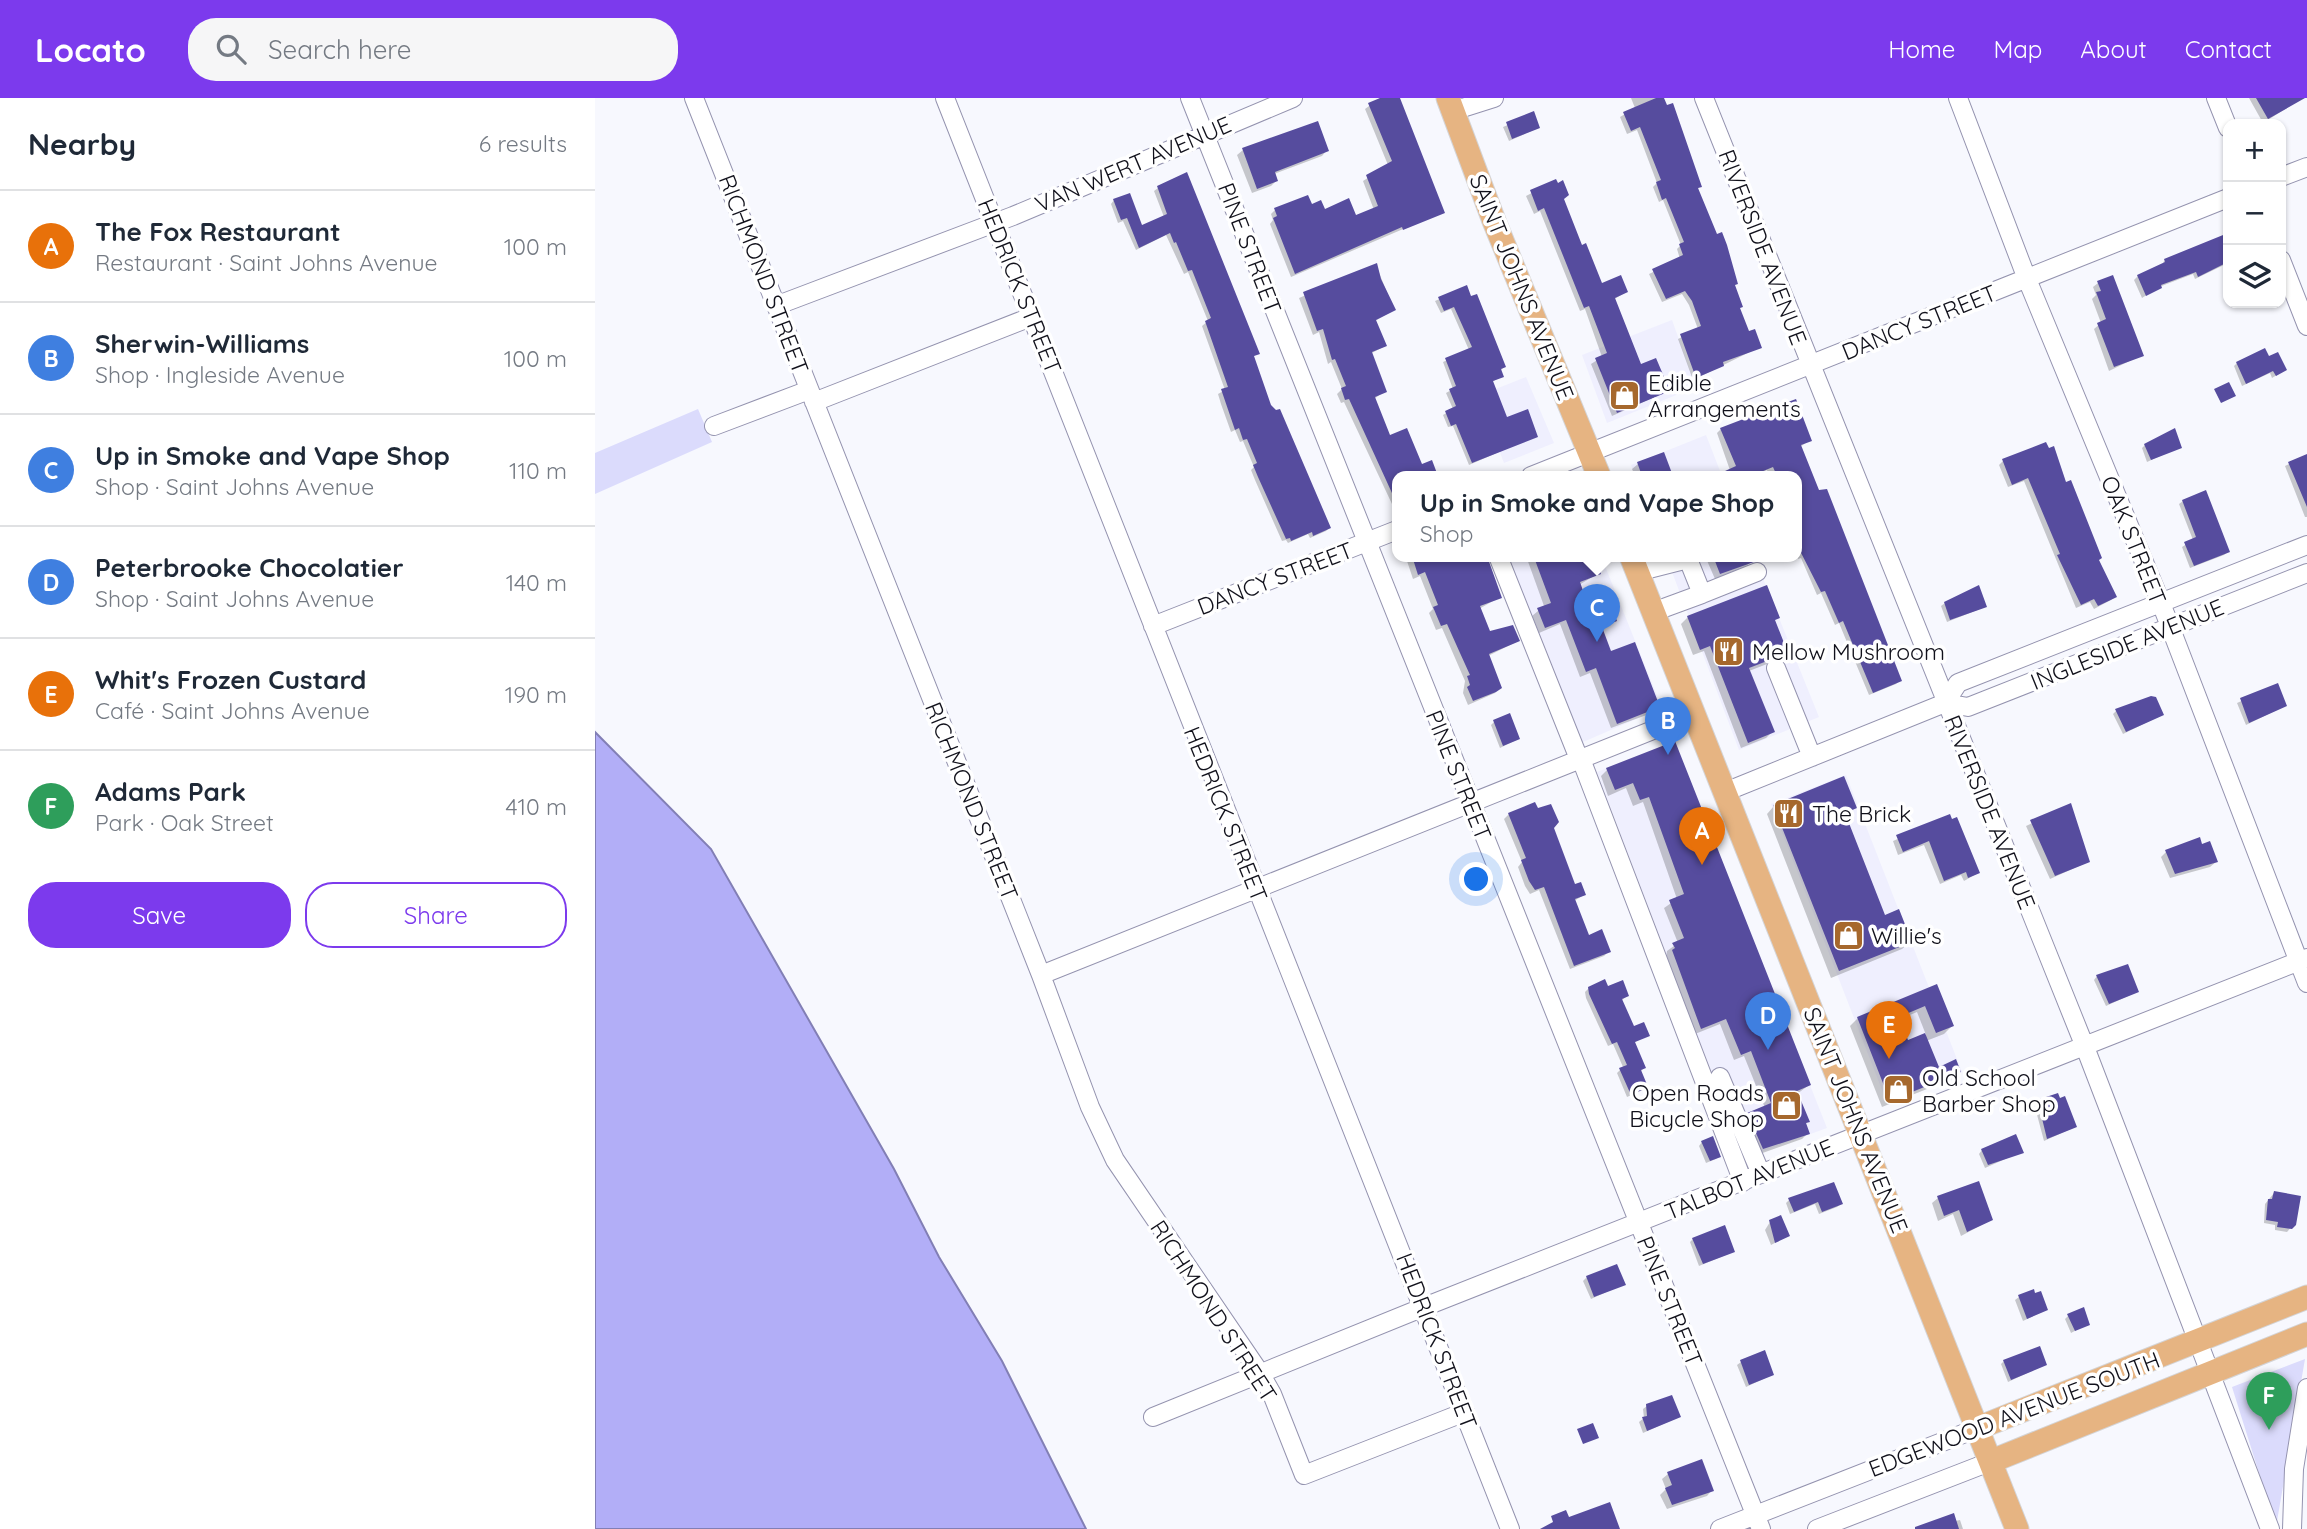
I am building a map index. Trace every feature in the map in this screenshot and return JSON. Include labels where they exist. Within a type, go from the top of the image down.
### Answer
[{"type":"main road","name":"SAINT JOHNS AVENUE","points":[[1450,104],[1494,221],[1597,471]]},
{"type":"main road","name":"SAINT JOHNS AVENUE","points":[[1634,564],[2017,1529]]},
{"type":"main road","name":"EDGEWOOD AVENUE SOUTH","points":[[1978,1428],[2307,1297]]},
{"type":"main road","name":"EDGEWOOD AVENUE SOUTH","points":[[1991,1461],[2307,1334]]},
{"type":"street","name":"RICHMOND STREET","points":[[694,98],[1041,975],[1090,1107],[1115,1160],[1260,1373],[1272,1394],[1304,1475],[1465,1412]]},
{"type":"street","name":"HEDRICK STREET","points":[[945,98],[1510,1529]]},
{"type":"street","name":"PINE STREET","points":[[1191,98],[1758,1522]]},
{"type":"street","name":"VAN WERT AVENUE","points":[[778,305],[994,222],[1293,98]]},
{"type":"street","points":[[1450,104],[1494,98]]},
{"type":"street","name":"RIVERSIDE AVENUE","points":[[1704,98],[2085,1047],[2270,1529]]},
{"type":"street","name":"OAK STREET","points":[[1958,98],[2027,279],[2161,603],[2303,960],[2307,983]]},
{"type":"street","points":[[2217,98],[2225,119]]},
{"type":"street","points":[[2286,175],[2307,167]]},
{"type":"street","name":"DANCY STREET","points":[[1544,471],[2223,200]]},
{"type":"street","points":[[2286,273],[2307,326]]},
{"type":"street","points":[[714,426],[812,396],[1031,317]]},
{"type":"street","name":"DANCY STREET","points":[[1153,625],[1392,532]]},
{"type":"street","name":"INGLESIDE AVENUE","points":[[1945,703],[1958,683],[2307,545]]},
{"type":"street","points":[[1500,562],[1580,759],[1743,1182]]},
{"type":"street","points":[[1634,564],[1656,562]]},
{"type":"street","points":[[1689,562],[1702,594]]},
{"type":"street","points":[[1653,612],[1757,572]]},
{"type":"street","name":"INGLESIDE AVENUE","points":[[1725,792],[1945,703],[1968,707],[2307,573]]},
{"type":"street","points":[[1776,668],[1812,757]]},
{"type":"street","points":[[1041,975],[1693,714]]},
{"type":"street","name":"TALBOT AVENUE","points":[[1153,1417],[1424,1307],[2303,960]]},
{"type":"street","points":[[1720,1077],[1761,1174]]},
{"type":"street","points":[[2291,1529],[2294,1469],[2307,1388]]},
{"type":"street","name":"EDGEWOOD AVENUE SOUTH","points":[[1720,1529],[1758,1522],[1978,1428]]},
{"type":"street","name":"EDGEWOOD AVENUE SOUTH","points":[[1817,1529],[1991,1461]]},
{"type":"shaded area","points":[[1672,320],[1696,387],[1607,423],[1582,355]]},
{"type":"shaded area","points":[[1526,377],[1554,443],[1504,463],[1478,396]]},
{"type":"shaded area","points":[[698,409],[712,442],[595,494],[595,453]]},
{"type":"shaded area","points":[[1706,435],[1720,471],[1633,471],[1631,465]]},
{"type":"shaded area","points":[[1500,562],[1603,562],[1662,708],[1576,745]]},
{"type":"shaded area","points":[[1668,562],[1756,562],[1819,717],[1739,750]]},
{"type":"shaded area","points":[[595,732],[711,849],[894,1169],[939,1257],[1002,1361],[1086,1529],[595,1529]]},
{"type":"shaded area","points":[[1674,742],[1827,1128],[1744,1158],[1597,772]]},
{"type":"shaded area","points":[[1846,775],[1962,1072],[1887,1103],[1771,804]]},
{"type":"shaded area","points":[[2305,1359],[2276,1527],[2232,1387]]},
{"type":"building","points":[[1380,98],[1400,98],[1445,213],[1403,230],[1402,227],[1295,274],[1273,218],[1277,216],[1274,208],[1308,195],[1312,204],[1321,200],[1325,209],[1349,198],[1356,215],[1378,206],[1366,175],[1392,161],[1368,103]]},
{"type":"building","points":[[1656,98],[1664,98],[1667,105],[1673,103],[1702,187],[1698,188],[1717,234],[1722,232],[1727,245],[1738,284],[1735,285],[1743,307],[1740,308],[1749,331],[1755,329],[1762,348],[1723,362],[1724,366],[1696,378],[1680,334],[1701,326],[1692,301],[1685,291],[1666,299],[1652,269],[1683,255],[1679,244],[1684,242],[1666,198],[1662,200],[1656,182],[1661,180],[1640,127],[1631,131],[1623,112]]},
{"type":"building","points":[[2256,98],[2305,98],[2268,119]]},
{"type":"building","points":[[1534,111],[1540,128],[1512,139],[1506,122]]},
{"type":"building","points":[[1318,121],[1329,151],[1275,172],[1278,181],[1257,189],[1242,148]]},
{"type":"building","points":[[1187,172],[1260,354],[1254,356],[1271,405],[1276,410],[1280,409],[1331,528],[1313,536],[1312,532],[1291,541],[1290,538],[1286,539],[1253,465],[1257,463],[1247,439],[1243,440],[1239,428],[1235,430],[1221,389],[1228,387],[1205,321],[1211,318],[1192,270],[1188,271],[1176,242],[1174,243],[1170,233],[1139,248],[1127,218],[1121,220],[1113,199],[1130,193],[1142,225],[1167,214],[1157,186]]},
{"type":"building","points":[[1556,179],[1558,183],[1563,180],[1569,195],[1564,199],[1582,245],[1586,243],[1602,283],[1621,275],[1628,292],[1615,298],[1641,364],[1656,358],[1670,391],[1617,413],[1595,358],[1607,353],[1589,306],[1584,308],[1544,208],[1538,211],[1530,190]]},
{"type":"building","points":[[2223,235],[2223,264],[2198,277],[2196,272],[2161,285],[2162,288],[2146,296],[2137,275],[2165,262],[2164,259]]},
{"type":"building","points":[[1377,263],[1381,279],[1396,310],[1376,320],[1387,346],[1372,352],[1387,392],[1375,397],[1390,435],[1407,428],[1422,464],[1432,460],[1436,471],[1392,471],[1392,493],[1349,399],[1345,400],[1341,388],[1346,386],[1335,359],[1332,360],[1323,329],[1317,331],[1303,292]]},
{"type":"building","points":[[2113,275],[2144,356],[2114,367],[2097,323],[2106,319],[2096,292],[2101,291],[2097,281]]},
{"type":"building","points":[[1467,285],[1471,296],[1477,294],[1506,367],[1501,369],[1504,377],[1493,381],[1507,417],[1528,409],[1538,437],[1472,463],[1456,424],[1451,426],[1445,411],[1456,406],[1449,389],[1456,386],[1445,358],[1472,347],[1454,307],[1444,311],[1438,297]]},
{"type":"building","points":[[2265,348],[2269,356],[2278,352],[2287,370],[2276,376],[2273,371],[2246,384],[2236,362]]},
{"type":"building","points":[[2229,382],[2236,396],[2221,403],[2214,389]]},
{"type":"building","points":[[1796,399],[1812,441],[1801,445],[1819,490],[1827,489],[1902,681],[1873,693],[1843,621],[1839,623],[1825,591],[1821,592],[1802,555],[1802,471],[1775,471],[1773,467],[1763,471],[1725,471],[1736,466],[1720,428]]},
{"type":"building","points":[[2175,428],[2182,448],[2151,460],[2144,444]]},
{"type":"building","points":[[2046,442],[2049,448],[2054,446],[2066,482],[2071,480],[2102,558],[2099,560],[2117,597],[2098,606],[2094,599],[2081,605],[2057,555],[2060,554],[2028,478],[2012,485],[2002,459]]},
{"type":"building","points":[[1664,452],[1671,471],[1640,471],[1637,462]]},
{"type":"building","points":[[2307,454],[2307,507],[2288,462]]},
{"type":"building","points":[[2206,490],[2230,552],[2194,566],[2184,542],[2196,537],[2182,500]]},
{"type":"building","points":[[1414,562],[1489,562],[1502,598],[1480,606],[1490,631],[1513,625],[1520,641],[1489,654],[1502,688],[1473,701],[1467,687],[1470,685],[1467,676],[1470,675],[1447,624],[1441,626],[1433,607],[1438,605],[1425,572],[1418,575]]},
{"type":"building","points":[[1536,562],[1596,562],[1601,574],[1580,582],[1589,608],[1609,601],[1617,621],[1602,627],[1611,651],[1635,642],[1660,707],[1617,724],[1596,668],[1586,672],[1566,620],[1545,628],[1537,608],[1551,603]]},
{"type":"building","points":[[1715,562],[1754,562],[1720,574]]},
{"type":"building","points":[[1767,585],[1780,618],[1775,620],[1788,653],[1749,668],[1775,732],[1748,743],[1710,646],[1700,650],[1687,616]]},
{"type":"building","points":[[1979,585],[1987,607],[1950,620],[1944,602]]},
{"type":"building","points":[[2278,683],[2287,706],[2249,723],[2240,698]]},
{"type":"building","points":[[2151,696],[2156,697],[2164,715],[2126,732],[2115,709]]},
{"type":"building","points":[[1510,713],[1520,739],[1503,746],[1493,720]]},
{"type":"building","points":[[1675,741],[1811,1085],[1797,1091],[1810,1122],[1806,1123],[1810,1134],[1763,1149],[1747,1113],[1771,1103],[1751,1051],[1741,1055],[1726,1019],[1701,1029],[1672,950],[1675,948],[1672,943],[1684,938],[1669,900],[1684,894],[1649,797],[1640,800],[1633,783],[1615,790],[1606,768]]},
{"type":"building","points":[[1844,776],[1857,808],[1845,813],[1885,915],[1899,909],[1912,942],[1839,971],[1773,805]]},
{"type":"building","points":[[1535,802],[1538,808],[1551,804],[1559,822],[1554,828],[1575,884],[1581,882],[1586,895],[1575,899],[1589,935],[1602,929],[1611,952],[1574,966],[1544,887],[1535,890],[1529,881],[1521,860],[1526,858],[1508,813]]},
{"type":"building","points":[[2071,803],[2090,862],[2055,876],[2030,820]]},
{"type":"building","points":[[1950,814],[1952,819],[1957,817],[1980,873],[1968,878],[1966,872],[1944,881],[1929,841],[1903,852],[1896,835]]},
{"type":"building","points":[[2200,837],[2202,844],[2210,841],[2218,862],[2175,874],[2165,850]]},
{"type":"building","points":[[2128,964],[2139,992],[2109,1004],[2096,975]]},
{"type":"building","points":[[1605,979],[1608,986],[1623,980],[1629,996],[1622,999],[1634,1026],[1644,1022],[1650,1036],[1635,1042],[1646,1068],[1641,1070],[1648,1087],[1631,1095],[1619,1068],[1627,1065],[1617,1042],[1612,1044],[1589,994],[1588,987]]},
{"type":"building","points":[[1937,984],[1954,1026],[1936,1033],[1925,1006],[1899,1017],[1908,1040],[1925,1033],[1939,1067],[1956,1059],[1961,1072],[1890,1101],[1857,1017]]},
{"type":"building","points":[[2058,1093],[2060,1098],[2065,1096],[2077,1127],[2047,1139],[2039,1106],[2042,1104],[2040,1099]]},
{"type":"building","points":[[2016,1134],[2024,1153],[1988,1165],[1981,1149]]},
{"type":"building","points":[[1713,1136],[1721,1157],[1710,1161],[1701,1141]]},
{"type":"building","points":[[1979,1181],[1993,1220],[1967,1232],[1959,1210],[1944,1216],[1937,1196]]},
{"type":"building","points":[[1834,1182],[1843,1204],[1822,1212],[1818,1202],[1794,1212],[1788,1198]]},
{"type":"building","points":[[2274,1191],[2301,1196],[2296,1225],[2292,1229],[2277,1227],[2278,1222],[2266,1220],[2268,1199],[2272,1199]]},
{"type":"building","points":[[1781,1215],[1790,1236],[1775,1243],[1769,1220]]},
{"type":"building","points":[[1725,1225],[1735,1252],[1703,1264],[1692,1238]]},
{"type":"building","points":[[1617,1264],[1626,1285],[1594,1297],[1586,1276]]},
{"type":"building","points":[[2034,1289],[2035,1293],[2041,1291],[2048,1310],[2027,1319],[2018,1295]]},
{"type":"building","points":[[2084,1307],[2090,1325],[2075,1331],[2067,1314]]},
{"type":"building","points":[[2040,1346],[2047,1365],[2011,1380],[2003,1360]]},
{"type":"building","points":[[1765,1350],[1774,1375],[1749,1385],[1740,1360]]},
{"type":"building","points":[[1672,1395],[1681,1417],[1647,1431],[1642,1417],[1647,1416],[1646,1404]]},
{"type":"building","points":[[1593,1423],[1599,1438],[1583,1444],[1577,1429]]},
{"type":"building","points":[[1702,1459],[1714,1491],[1672,1505],[1665,1488],[1672,1485],[1667,1472]]},
{"type":"building","points":[[1610,1502],[1620,1529],[1540,1529],[1553,1522],[1551,1516],[1566,1510],[1569,1517]]},
{"type":"building","points":[[1954,1513],[1959,1529],[1915,1529],[1915,1527]]},
{"type":"place","name":"Edible Arrangements","points":[[1625,395]]},
{"type":"place","name":"Up in Smoke and Vape Shop","points":[[1597,642]]},
{"type":"place","name":"Mellow Mushroom","points":[[1729,651]]},
{"type":"place","name":"Sherwin-Williams","points":[[1668,755]]},
{"type":"place","name":"The Brick","points":[[1789,813]]},
{"type":"place","name":"The Fox Restaurant","points":[[1702,865]]},
{"type":"place","name":"Willie's","points":[[1848,935]]},
{"type":"place","name":"Peterbrooke Chocolatier","points":[[1768,1050]]},
{"type":"place","name":"Whit's Frozen Custard","points":[[1889,1059]]},
{"type":"place","name":"Old School Barber Shop","points":[[1899,1090]]},
{"type":"place","name":"Open Roads Bicycle Shop","points":[[1787,1105]]},
{"type":"place","name":"Adams Park","points":[[2269,1430]]}]
